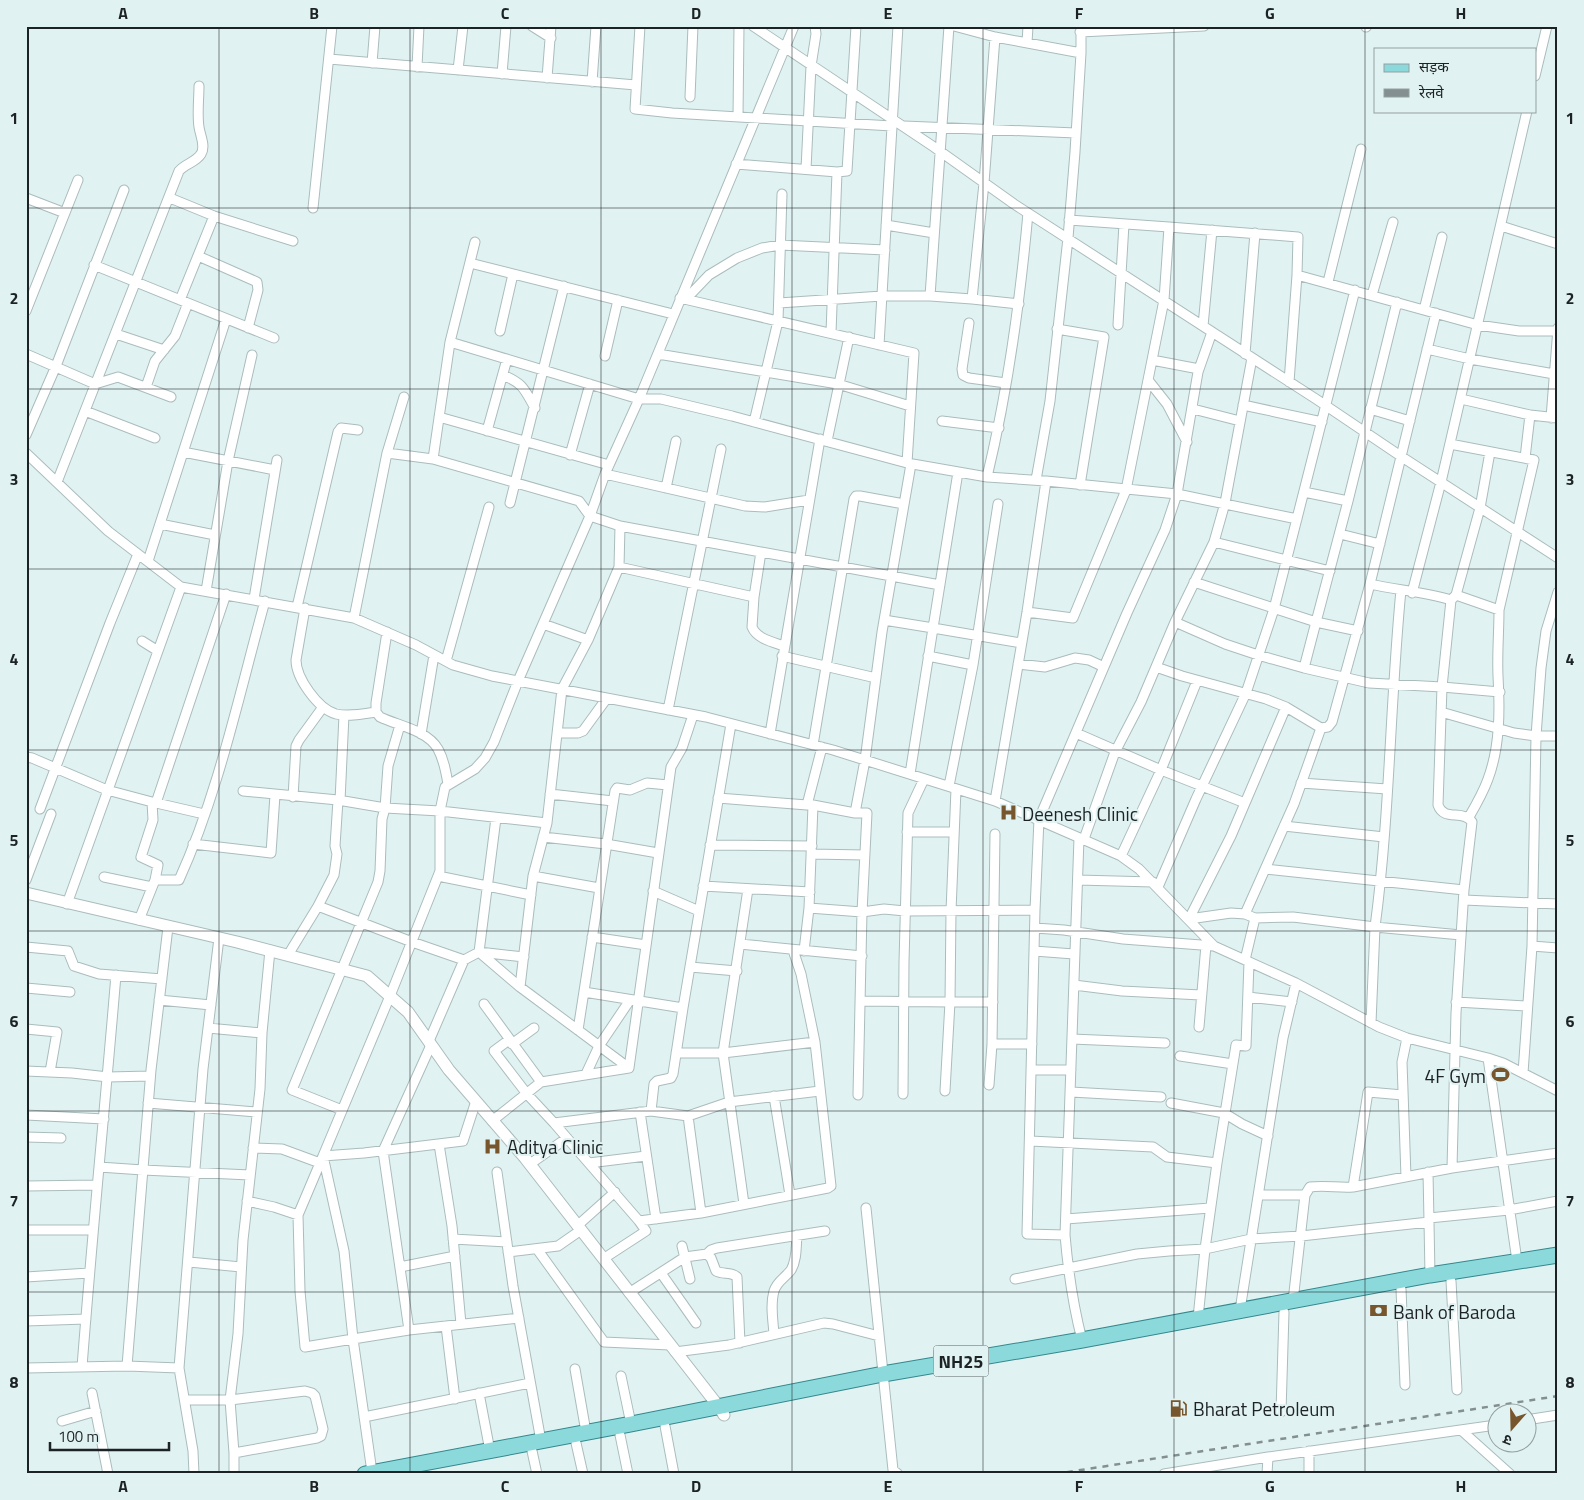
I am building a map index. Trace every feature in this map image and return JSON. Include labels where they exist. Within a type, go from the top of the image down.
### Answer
[{"type":"main road","name":"NH25","points":[[883,1379],[1084,1349],[1430,1275],[1558,1255]]},
{"type":"main road","name":"NH25","points":[[413,1474],[536,1446],[581,1438],[631,1424],[721,1411],[1240,1310],[1288,1306],[1558,1265]]},
{"type":"main road","name":"NH25","points":[[581,1438],[620,1435],[665,1426],[721,1411]]},
{"type":"main road","name":"NH25","points":[[368,1473],[490,1451],[536,1446]]},
{"type":"street","points":[[313,208],[332,26]]},
{"type":"street","points":[[372,63],[375,26]]},
{"type":"street","points":[[416,67],[420,26]]},
{"type":"street","points":[[458,70],[463,26]]},
{"type":"street","points":[[502,74],[506,26]]},
{"type":"street","points":[[532,26],[550,38]]},
{"type":"street","points":[[547,78],[551,26]]},
{"type":"street","points":[[592,82],[596,26]]},
{"type":"street","points":[[640,26],[635,109],[850,124],[892,123],[902,126],[1076,133]]},
{"type":"street","points":[[690,98],[693,26]]},
{"type":"street","points":[[738,117],[739,26]]},
{"type":"street","points":[[753,26],[852,93],[892,123]]},
{"type":"street","points":[[519,1318],[409,1330],[305,1346],[300,1291],[298,1215],[440,871],[440,811],[442,794],[448,784],[466,776],[475,769],[485,758],[494,742],[518,681],[590,516],[607,470],[674,314],[683,299],[736,164],[794,26]]},
{"type":"street","points":[[806,169],[811,66],[816,34],[815,26]]},
{"type":"street","points":[[736,164],[837,172],[847,171],[856,26]]},
{"type":"street","points":[[879,345],[898,26]]},
{"type":"street","points":[[930,296],[949,26]]},
{"type":"street","points":[[954,26],[979,29],[995,37],[1081,53]]},
{"type":"street","points":[[1027,43],[1028,26]]},
{"type":"street","points":[[1036,480],[1050,401],[1068,238],[1081,29],[1204,26]]},
{"type":"street","points":[[1536,72],[1547,26]]},
{"type":"street","points":[[972,299],[984,183],[995,37]]},
{"type":"street","points":[[329,59],[636,86]]},
{"type":"street","points":[[57,482],[179,171],[183,166],[200,155],[203,150],[198,125],[199,86]]},
{"type":"street","points":[[1412,592],[1441,482],[1527,112]]},
{"type":"street","points":[[902,126],[1028,213],[1326,405],[1402,457],[1558,558]]},
{"type":"street","points":[[1328,282],[1360,149]]},
{"type":"street","points":[[830,333],[837,172]]},
{"type":"street","points":[[26,311],[78,180]]},
{"type":"street","points":[[26,435],[30,413],[56,366],[124,190]]},
{"type":"street","points":[[754,422],[778,321],[782,194]]},
{"type":"street","points":[[26,198],[65,213]]},
{"type":"street","points":[[170,198],[214,216],[293,242]]},
{"type":"street","points":[[987,477],[999,428],[1019,304],[1028,213]]},
{"type":"street","points":[[146,387],[155,361],[175,336],[198,256],[214,216]]},
{"type":"street","points":[[1069,220],[1298,237],[1289,382]]},
{"type":"street","points":[[1372,295],[1393,222]]},
{"type":"street","points":[[1118,325],[1124,224]]},
{"type":"street","points":[[886,225],[934,233]]},
{"type":"street","points":[[1500,226],[1558,244]]},
{"type":"street","points":[[1027,612],[1073,618],[1126,490],[1164,300],[1168,227]]},
{"type":"street","points":[[1203,326],[1212,230]]},
{"type":"street","points":[[1082,1340],[1068,1269],[1064,1235],[1071,1092],[1074,954],[1082,838],[1116,750],[1141,702],[1175,622],[1214,542],[1225,503],[1243,405],[1248,356],[1255,233]]},
{"type":"street","points":[[1424,310],[1442,237]]},
{"type":"street","points":[[433,459],[450,342],[476,242]]},
{"type":"street","points":[[683,299],[709,275],[725,264],[755,251],[780,245],[885,250]]},
{"type":"street","points":[[198,256],[257,282],[258,290],[248,328]]},
{"type":"street","points":[[470,263],[674,314]]},
{"type":"street","points":[[94,265],[274,338]]},
{"type":"street","points":[[500,330],[513,274]]},
{"type":"street","points":[[1297,275],[1328,282],[1478,325],[1519,331],[1558,330],[1554,374],[1554,418],[1530,415],[1460,399]]},
{"type":"street","points":[[510,503],[564,286]]},
{"type":"street","points":[[1155,885],[1246,693],[1274,609],[1287,561],[1355,290]]},
{"type":"street","points":[[779,303],[882,296],[930,296],[1019,304]]},
{"type":"street","points":[[683,299],[914,353],[910,406],[909,463],[904,504],[884,620],[865,760],[855,813]]},
{"type":"street","points":[[605,356],[618,300]]},
{"type":"street","points":[[1304,668],[1340,534],[1397,302]]},
{"type":"street","points":[[1156,667],[1197,681],[1246,693],[1286,708],[1321,728],[1328,727],[1332,722],[1346,677],[1370,584],[1436,313]]},
{"type":"street","points":[[148,561],[226,318]]},
{"type":"street","points":[[969,323],[962,369],[963,375],[969,378],[1006,383]]},
{"type":"street","points":[[1057,329],[1104,337],[1080,484]]},
{"type":"street","points":[[1064,1235],[1027,1234],[1039,819],[1104,666],[1165,530],[1177,494],[1199,369],[1212,332]]},
{"type":"street","points":[[116,334],[164,350]]},
{"type":"street","points":[[770,734],[809,500],[849,338]]},
{"type":"street","points":[[450,342],[639,399],[661,399],[909,463],[987,477],[1177,494],[1297,519]]},
{"type":"street","points":[[1427,349],[1470,359],[1554,374]]},
{"type":"street","points":[[26,354],[95,384],[118,378],[171,397]]},
{"type":"street","points":[[658,354],[838,384],[910,406]]},
{"type":"street","points":[[206,591],[228,461],[252,355]]},
{"type":"street","points":[[487,431],[507,359]]},
{"type":"street","points":[[1152,360],[1199,369]]},
{"type":"street","points":[[503,375],[522,385],[535,408]]},
{"type":"street","points":[[1148,380],[1167,404],[1187,442]]},
{"type":"street","points":[[570,455],[590,384]]},
{"type":"street","points":[[354,618],[387,453],[404,397]]},
{"type":"street","points":[[1243,405],[1322,422]]},
{"type":"street","points":[[1193,409],[1240,421]]},
{"type":"street","points":[[1370,409],[1410,421]]},
{"type":"street","points":[[85,411],[155,438]]},
{"type":"street","points":[[1525,458],[1530,415]]},
{"type":"street","points":[[439,417],[570,455],[607,470],[666,488],[711,499],[755,507],[778,506],[809,500]]},
{"type":"street","points":[[942,421],[999,428]]},
{"type":"street","points":[[358,430],[341,428],[338,432],[301,608],[296,667],[302,683],[329,711],[344,715],[376,712]]},
{"type":"street","points":[[666,488],[676,441]]},
{"type":"street","points":[[1450,444],[1534,460],[1499,610],[1498,676],[1500,692],[1494,759],[1479,800],[1469,817]]},
{"type":"street","points":[[668,710],[721,449]]},
{"type":"street","points":[[26,452],[108,531],[181,587],[354,618],[387,632],[453,665],[492,676],[693,715],[818,746],[995,801],[1121,856],[1139,869],[1189,919],[1210,945],[1199,1027]]},
{"type":"street","points":[[183,452],[275,470]]},
{"type":"street","points":[[1452,1168],[1456,1002],[1464,890],[1472,822],[1469,817],[1446,815],[1440,811],[1438,805],[1442,686],[1454,598],[1480,508],[1490,452]]},
{"type":"street","points":[[387,453],[433,459],[578,501],[590,516],[620,526],[940,585]]},
{"type":"street","points":[[254,599],[277,460]]},
{"type":"street","points":[[910,774],[958,472]]},
{"type":"street","points":[[995,801],[1027,612],[1046,481]]},
{"type":"street","points":[[1304,492],[1348,501]]},
{"type":"street","points":[[804,951],[809,908],[812,850],[810,805],[826,668],[852,508],[856,496],[904,504]]},
{"type":"street","points":[[945,1091],[950,1002],[954,832],[952,788],[998,504]]},
{"type":"street","points":[[446,661],[489,507]]},
{"type":"street","points":[[160,524],[215,535]]},
{"type":"street","points":[[520,987],[533,876],[547,823],[562,689],[588,640],[619,567],[620,526]]},
{"type":"street","points":[[1340,534],[1380,544]]},
{"type":"street","points":[[1214,542],[1330,571]]},
{"type":"street","points":[[761,552],[754,597],[752,627],[760,636],[784,646]]},
{"type":"street","points":[[40,809],[138,554]]},
{"type":"street","points":[[619,567],[754,597]]},
{"type":"street","points":[[1194,582],[1316,622],[1358,631]]},
{"type":"street","points":[[1370,584],[1454,598],[1499,610]]},
{"type":"street","points":[[67,904],[106,790],[181,587]]},
{"type":"street","points":[[1371,1023],[1375,927],[1381,882],[1393,684],[1401,590]]},
{"type":"street","points":[[1523,1073],[1532,946],[1536,736],[1540,668],[1546,632],[1558,592]]},
{"type":"street","points":[[139,920],[154,884],[158,865],[141,857],[152,820],[154,803],[226,594]]},
{"type":"street","points":[[104,877],[154,884],[178,880],[216,780],[265,601]]},
{"type":"street","points":[[884,620],[1021,642]]},
{"type":"street","points":[[1175,622],[1224,644],[1258,655],[1369,683],[1442,686],[1500,692]]},
{"type":"street","points":[[543,624],[588,640]]},
{"type":"street","points":[[387,632],[376,712],[380,717],[421,734],[435,744],[443,760],[448,784]]},
{"type":"street","points":[[142,641],[158,651]]},
{"type":"street","points":[[421,734],[434,655]]},
{"type":"street","points":[[782,656],[826,668],[876,678]]},
{"type":"street","points":[[928,656],[973,665]]},
{"type":"street","points":[[1018,664],[1044,668],[1075,658],[1083,658],[1104,666]]},
{"type":"street","points":[[1121,856],[1161,770],[1197,681]]},
{"type":"street","points":[[557,733],[574,734],[582,731],[607,698]]},
{"type":"street","points":[[293,797],[296,746],[323,706]]},
{"type":"street","points":[[1189,919],[1231,836],[1286,708]]},
{"type":"street","points":[[1441,712],[1514,733],[1558,736]]},
{"type":"street","points":[[288,955],[318,906],[334,875],[337,854],[335,846],[344,715]]},
{"type":"street","points":[[629,1068],[634,1001],[646,945],[668,785],[672,763],[682,748],[693,715]]},
{"type":"street","points":[[651,1111],[654,1084],[656,1081],[670,1079],[673,1076],[730,724]]},
{"type":"street","points":[[342,1110],[292,1090],[378,882],[381,828],[390,757],[400,725]]},
{"type":"street","points":[[1245,914],[1284,826],[1321,728]]},
{"type":"street","points":[[1076,733],[1161,770],[1245,803]]},
{"type":"street","points":[[26,757],[106,790],[204,814]]},
{"type":"street","points":[[903,1094],[903,1002],[908,812],[924,779]]},
{"type":"street","points":[[578,1030],[606,844],[617,788],[630,790],[647,782],[668,785]]},
{"type":"street","points":[[1301,783],[1387,789]]},
{"type":"street","points":[[244,791],[385,808],[440,811],[547,823]]},
{"type":"street","points":[[550,794],[613,801]]},
{"type":"street","points":[[193,844],[271,853],[274,795]]},
{"type":"street","points":[[718,798],[810,805],[866,814],[858,1095]]},
{"type":"street","points":[[26,880],[51,814]]},
{"type":"street","points":[[479,952],[496,818]]},
{"type":"street","points":[[1284,826],[1384,837]]},
{"type":"street","points":[[908,832],[954,832]]},
{"type":"street","points":[[989,1085],[992,1044],[996,834]]},
{"type":"street","points":[[543,837],[606,844],[658,854]]},
{"type":"street","points":[[710,845],[812,850],[865,856]]},
{"type":"street","points":[[1265,869],[1464,890]]},
{"type":"street","points":[[438,876],[531,895]]},
{"type":"street","points":[[533,876],[599,888]]},
{"type":"street","points":[[1078,880],[1155,885]]},
{"type":"street","points":[[703,886],[810,892]]},
{"type":"street","points":[[744,1204],[723,1053],[737,971],[748,888]]},
{"type":"street","points":[[653,891],[699,911]]},
{"type":"street","points":[[26,894],[270,950],[367,976],[408,1012],[449,1070],[530,1164],[721,1411]]},
{"type":"street","points":[[1464,900],[1558,904]]},
{"type":"street","points":[[318,906],[464,960]]},
{"type":"street","points":[[809,908],[862,912],[884,909],[905,911],[1035,910]]},
{"type":"street","points":[[1189,919],[1231,913],[1245,914],[1255,918],[1293,917],[1461,935]]},
{"type":"street","points":[[1198,1318],[1210,1208],[1232,1064],[1236,1045],[1246,1046],[1247,961],[1255,918]]},
{"type":"street","points":[[127,1366],[150,1076],[168,927]]},
{"type":"street","points":[[1035,928],[1064,930],[1123,939],[1210,945],[1296,983],[1371,1023],[1407,1038],[1488,1058],[1558,1091]]},
{"type":"street","points":[[592,937],[646,945]]},
{"type":"street","points":[[194,1474],[194,1450],[180,1368],[181,1334],[189,1262],[200,1107],[219,938]]},
{"type":"street","points":[[740,944],[862,956]]},
{"type":"street","points":[[1532,946],[1558,948]]},
{"type":"street","points":[[26,947],[68,951],[74,966],[99,974],[162,979]]},
{"type":"street","points":[[234,1474],[230,1400],[238,1334],[241,1267],[247,1201],[260,1089],[262,1033],[270,950]]},
{"type":"street","points":[[639,1222],[701,1213],[828,1188],[832,1184],[815,1042],[801,974],[793,950]]},
{"type":"street","points":[[1034,951],[1074,954]]},
{"type":"street","points":[[479,952],[520,987],[629,1068]]},
{"type":"street","points":[[409,1330],[383,1151],[464,960],[479,952],[524,957]]},
{"type":"street","points":[[690,967],[737,971]]},
{"type":"street","points":[[82,1366],[116,975]]},
{"type":"street","points":[[1240,1310],[1283,1038],[1296,983]]},
{"type":"street","points":[[1074,985],[1122,991],[1202,995]]},
{"type":"street","points":[[26,988],[70,992]]},
{"type":"street","points":[[584,992],[683,1008]]},
{"type":"street","points":[[1248,997],[1292,1002]]},
{"type":"street","points":[[159,1000],[211,1005]]},
{"type":"street","points":[[586,1074],[599,1046],[634,1001]]},
{"type":"street","points":[[861,1001],[993,1002]]},
{"type":"street","points":[[1456,1002],[1527,1006]]},
{"type":"street","points":[[484,1004],[541,1082]]},
{"type":"street","points":[[208,1028],[262,1033]]},
{"type":"street","points":[[534,1028],[494,1051],[527,1094],[615,1192],[646,1231],[603,1259]]},
{"type":"street","points":[[26,1029],[58,1032],[50,1072]]},
{"type":"street","points":[[1406,1177],[1402,1062],[1407,1038]]},
{"type":"street","points":[[1072,1039],[1165,1043]]},
{"type":"street","points":[[676,1053],[723,1053],[815,1042]]},
{"type":"street","points":[[992,1044],[1032,1044]]},
{"type":"street","points":[[1180,1056],[1232,1064]]},
{"type":"street","points":[[1488,1058],[1517,1261]]},
{"type":"street","points":[[492,1121],[541,1082],[629,1068]]},
{"type":"street","points":[[1031,1070],[1071,1070]]},
{"type":"street","points":[[26,1071],[108,1078],[150,1076]]},
{"type":"street","points":[[554,1122],[651,1111],[688,1116],[729,1102],[820,1091]]},
{"type":"street","points":[[1071,1092],[1161,1097]]},
{"type":"street","points":[[1353,1187],[1368,1092],[1403,1095]]},
{"type":"street","points":[[774,1096],[790,1195]]},
{"type":"street","points":[[253,1148],[282,1149],[322,1160],[463,1141],[476,1101]]},
{"type":"street","points":[[148,1103],[257,1112]]},
{"type":"street","points":[[1171,1103],[1224,1113],[1268,1136]]},
{"type":"street","points":[[640,1112],[656,1219]]},
{"type":"street","points":[[26,1115],[104,1119]]},
{"type":"street","points":[[688,1116],[701,1213]]},
{"type":"street","points":[[26,1137],[61,1138]]},
{"type":"street","points":[[530,1164],[567,1138]]},
{"type":"street","points":[[1030,1141],[1153,1147],[1167,1157],[1217,1163]]},
{"type":"street","points":[[439,1144],[453,1239],[461,1324]]},
{"type":"street","points":[[1281,1412],[1288,1306],[1301,1236],[1305,1195],[1310,1187],[1321,1185],[1336,1188],[1353,1187],[1452,1168],[1558,1153]]},
{"type":"street","points":[[589,1163],[646,1156]]},
{"type":"street","points":[[322,1160],[344,1251],[353,1339],[364,1418],[368,1473]]},
{"type":"street","points":[[99,1167],[250,1175]]},
{"type":"street","points":[[497,1172],[530,1383],[536,1446],[536,1474]]},
{"type":"street","points":[[1428,1172],[1430,1275]]},
{"type":"street","points":[[26,1186],[97,1185]]},
{"type":"street","points":[[508,1252],[558,1246],[615,1192]]},
{"type":"street","points":[[1259,1195],[1305,1195]]},
{"type":"street","points":[[247,1201],[298,1215]]},
{"type":"street","points":[[1015,1279],[1137,1254],[1205,1249],[1251,1239],[1301,1236],[1509,1210],[1558,1201]]},
{"type":"street","points":[[866,1208],[893,1470],[898,1474]]},
{"type":"street","points":[[1066,1219],[1210,1208]]},
{"type":"street","points":[[26,1230],[93,1230]]},
{"type":"street","points":[[629,1293],[685,1258],[708,1254],[717,1248],[825,1231]]},
{"type":"street","points":[[774,1334],[772,1310],[774,1291],[776,1285],[791,1270],[797,1235]]},
{"type":"street","points":[[453,1239],[507,1242]]},
{"type":"street","points":[[682,1246],[690,1279]]},
{"type":"street","points":[[537,1249],[604,1342],[672,1348],[719,1347],[829,1323],[879,1336]]},
{"type":"street","points":[[708,1254],[716,1271],[733,1274],[737,1277],[740,1343]]},
{"type":"street","points":[[400,1267],[454,1256]]},
{"type":"street","points":[[189,1262],[241,1267]]},
{"type":"street","points":[[26,1277],[89,1273]]},
{"type":"street","points":[[661,1273],[696,1323]]},
{"type":"street","points":[[1451,1281],[1457,1390]]},
{"type":"street","points":[[1401,1289],[1406,1385]]},
{"type":"street","points":[[26,1321],[86,1319]]},
{"type":"street","points":[[446,1326],[454,1399]]},
{"type":"street","points":[[26,1368],[127,1366],[180,1368]]},
{"type":"street","points":[[575,1370],[583,1474]]},
{"type":"street","points":[[621,1376],[631,1424]]},
{"type":"street","points":[[364,1418],[530,1383]]},
{"type":"street","points":[[185,1400],[230,1400],[305,1391],[315,1396],[323,1429],[321,1436],[234,1453]]},
{"type":"street","points":[[92,1393],[108,1474]]},
{"type":"street","points":[[480,1394],[490,1451]]},
{"type":"street","points":[[62,1421],[96,1411]]},
{"type":"street","points":[[1536,1418],[1558,1415]]},
{"type":"street","points":[[665,1426],[674,1474]]},
{"type":"street","points":[[1164,1474],[1308,1451],[1486,1426]]},
{"type":"street","points":[[1461,1430],[1510,1474]]},
{"type":"street","points":[[620,1435],[628,1474]]},
{"type":"street","points":[[1308,1451],[1309,1474]]},
{"type":"street","points":[[1267,1474],[1268,1457]]},
{"type":"street","points":[[1223,1474],[1224,1464]]},
{"type":"railway","points":[[1055,1474],[1558,1396]]},
{"type":"place","name":"Deenesh Clinic","points":[[1008,813]]},
{"type":"place","name":"4F Gym","points":[[1500,1075]]},
{"type":"place","name":"Aditya Clinic","points":[[493,1146]]},
{"type":"place","name":"Bank of Baroda","points":[[1379,1311]]},
{"type":"place","name":"Bharat Petroleum","points":[[1179,1408]]}]
